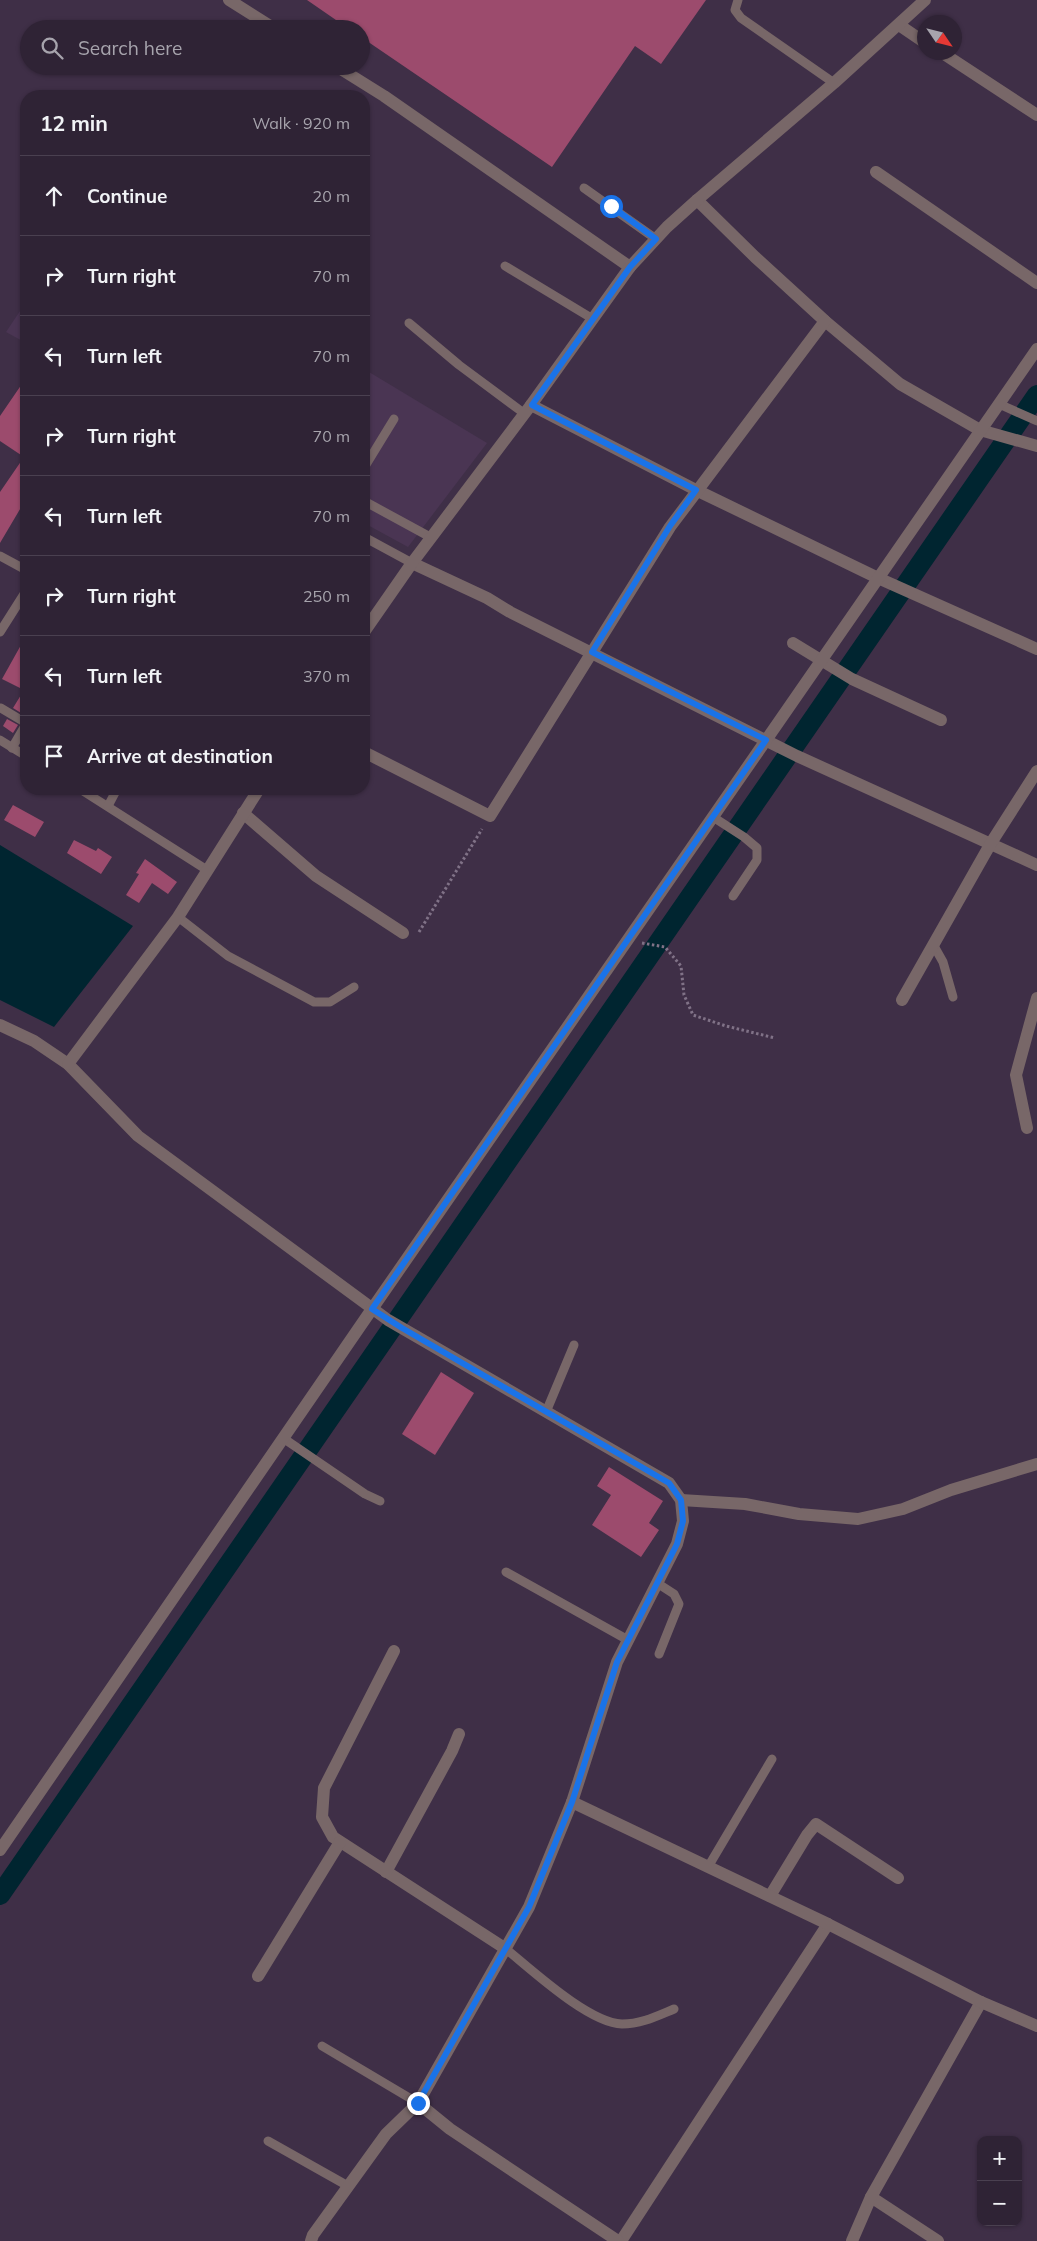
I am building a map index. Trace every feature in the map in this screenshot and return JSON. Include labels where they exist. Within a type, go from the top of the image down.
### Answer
[{"type":"street","points":[[229,0],[261,20]]},
{"type":"street","points":[[370,623],[412,563],[528,410],[630,267],[697,200],[834,83],[925,0]]},
{"type":"street","points":[[899,25],[917,37]]},
{"type":"street","points":[[953,60],[1037,115]]},
{"type":"street","points":[[350,75],[384,96],[630,267]]},
{"type":"street","points":[[876,172],[1037,283]]},
{"type":"street","points":[[697,200],[755,257],[825,321],[900,384],[980,430],[1037,446]]},
{"type":"street","points":[[370,755],[490,816],[670,526],[825,321]]},
{"type":"street","points":[[0,1850],[1037,349]]},
{"type":"street","points":[[528,410],[893,586],[1037,649]]},
{"type":"street","points":[[412,563],[487,598],[510,612],[797,756],[1037,865]]},
{"type":"street","points":[[792,643],[852,678],[941,720]]},
{"type":"street","points":[[902,1000],[992,843],[1037,771]]},
{"type":"street","points":[[68,1064],[178,918],[254,795]]},
{"type":"street","points":[[243,813],[316,876],[402,933]]},
{"type":"street","points":[[1027,1128],[1016,1075],[1037,998]]},
{"type":"street","points":[[0,1025],[34,1041],[68,1064],[138,1136],[372,1309],[669,1483],[681,1500],[683,1521],[677,1544],[617,1662],[572,1802],[529,1907],[418,2103],[386,2134],[311,2241]]},
{"type":"street","points":[[681,1500],[745,1504],[799,1514],[858,1519],[903,1509],[952,1490],[1037,1464]]},
{"type":"street","points":[[394,1650],[324,1788],[322,1817],[333,1837],[506,1949]]},
{"type":"street","points":[[386,1872],[452,1751],[459,1734]]},
{"type":"street","points":[[572,1802],[828,1924],[981,2002],[1037,2026]]},
{"type":"street","points":[[770,1896],[806,1834],[816,1824],[898,1878]]},
{"type":"street","points":[[258,1976],[340,1842]]},
{"type":"street","points":[[418,2103],[450,2129],[619,2241],[828,1924]]},
{"type":"street","points":[[852,2241],[871,2197],[981,2002]]},
{"type":"street","points":[[871,2197],[938,2241]]},
{"type":"lane","points":[[738,0],[736,10],[741,18],[834,83]]},
{"type":"lane","points":[[584,188],[656,239]]},
{"type":"lane","points":[[505,266],[593,319]]},
{"type":"lane","points":[[409,323],[460,365],[528,410]]},
{"type":"lane","points":[[999,404],[1034,420]]},
{"type":"lane","points":[[370,458],[394,419]]},
{"type":"lane","points":[[370,504],[432,538]]},
{"type":"lane","points":[[370,540],[412,563]]},
{"type":"lane","points":[[0,556],[20,567]]},
{"type":"lane","points":[[0,632],[20,600]]},
{"type":"lane","points":[[1,708],[20,719]]},
{"type":"lane","points":[[12,748],[20,734]]},
{"type":"lane","points":[[0,740],[20,753]]},
{"type":"lane","points":[[90,795],[207,870]]},
{"type":"lane","points":[[108,806],[114,795]]},
{"type":"lane","points":[[713,817],[744,837],[757,848],[758,860],[732,896]]},
{"type":"lane","points":[[178,918],[228,956],[314,1002],[330,1002],[354,987]]},
{"type":"lane","points":[[934,946],[943,962],[953,997]]},
{"type":"lane","points":[[546,1412],[574,1345]]},
{"type":"lane","points":[[283,1438],[365,1494],[380,1501]]},
{"type":"lane","points":[[506,1572],[628,1640]]},
{"type":"lane","points":[[657,1583],[674,1594],[679,1604],[660,1654]]},
{"type":"lane","points":[[708,1867],[772,1759]]},
{"type":"lane","points":[[506,1949],[564,1995],[598,2018],[621,2024],[645,2021],[674,2009]]},
{"type":"lane","points":[[322,2046],[418,2103]]},
{"type":"lane","points":[[268,2141],[348,2186]]},
{"type":"path","points":[[402,933],[417,935],[490,816]]},
{"type":"path","points":[[641,942],[665,947],[681,966],[684,995],[693,1015],[726,1026],[775,1038]]},
{"type":"shaded area","points":[[20,311],[20,340],[6,332]]},
{"type":"shaded area","points":[[370,373],[487,443],[408,547],[370,526]]},
{"type":"water","points":[[0,845],[133,926],[54,1027],[0,1000]]},
{"type":"building","points":[[307,0],[706,0],[661,64],[635,46],[552,167],[370,43],[370,20],[336,20]]},
{"type":"building","points":[[20,387],[20,454],[0,441],[0,416]]},
{"type":"building","points":[[20,463],[20,509],[0,543],[0,492]]},
{"type":"building","points":[[20,647],[20,688],[2,679]]},
{"type":"building","points":[[20,697],[20,712],[13,708]]},
{"type":"building","points":[[7,719],[18,725],[13,733],[3,726]]},
{"type":"building","points":[[13,805],[44,822],[35,837],[4,820]]},
{"type":"building","points":[[74,840],[96,851],[98,848],[112,857],[101,874],[67,853]]},
{"type":"building","points":[[145,859],[177,882],[168,894],[152,883],[139,903],[126,895],[139,874],[136,873]]},
{"type":"building","points":[[441,1372],[474,1393],[435,1455],[402,1434]]},
{"type":"building","points":[[609,1467],[663,1501],[649,1523],[659,1530],[641,1557],[592,1525],[611,1495],[597,1486]]},
{"type":"waterway","points":[[0,1895],[1037,395]]},
{"type":"route","points":[[418,2103],[529,1907],[572,1802],[617,1662],[677,1544],[683,1521],[681,1500],[669,1483],[372,1309],[766,740],[592,652],[670,526],[696,490],[532,405],[630,267],[656,239],[611,206]]}]
